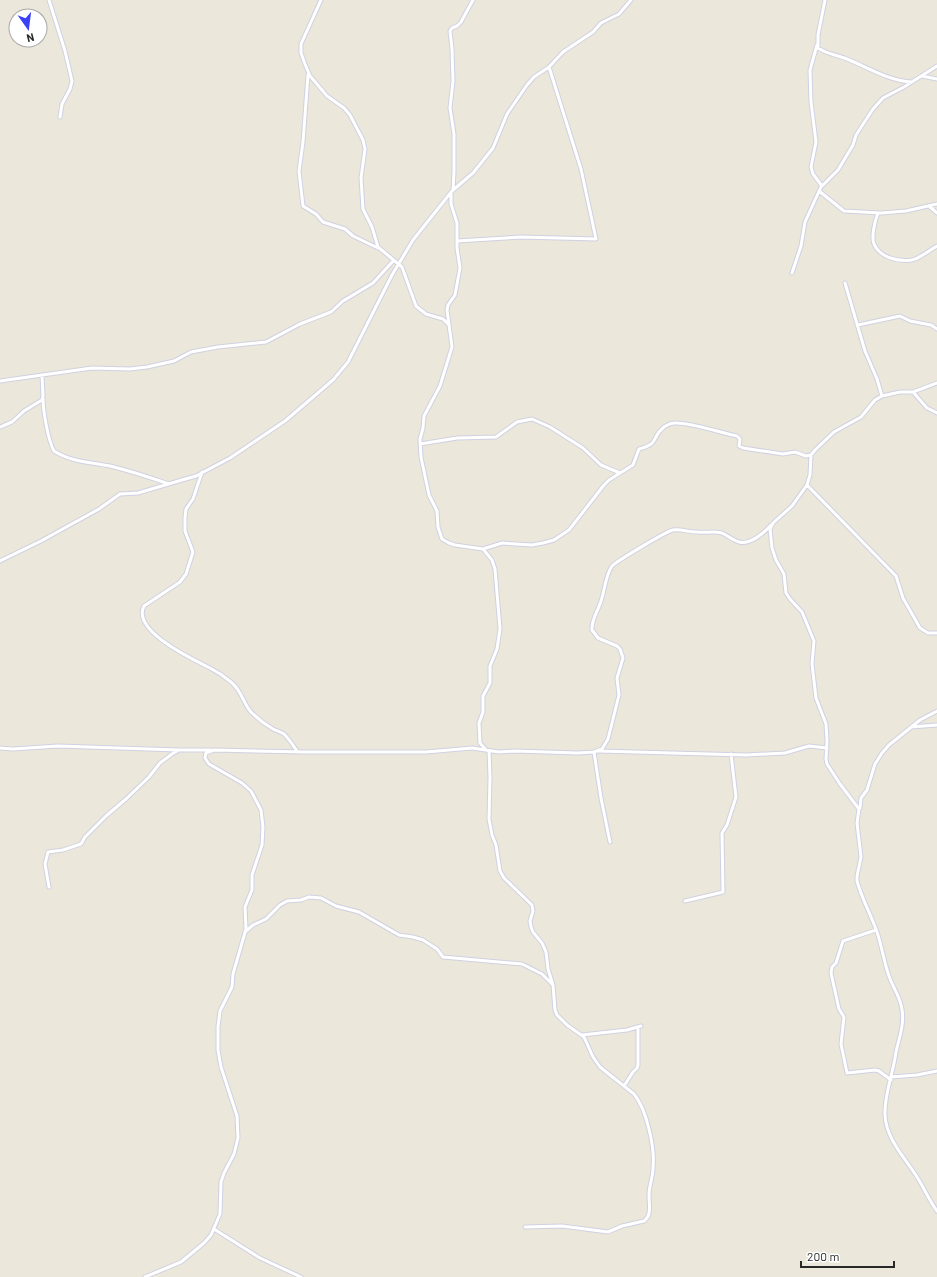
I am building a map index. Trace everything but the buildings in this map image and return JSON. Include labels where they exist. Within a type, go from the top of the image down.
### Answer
[{"type":"street","points":[[49,0],[66,55],[72,81],[70,90],[62,104],[60,117]]},
{"type":"street","points":[[322,0],[305,35],[300,48],[301,53],[313,80],[327,96],[344,108],[350,115],[363,140],[365,149],[361,178],[363,209],[372,227],[376,242],[380,249]]},
{"type":"street","points":[[473,0],[461,22],[450,31],[453,81],[450,108],[454,134],[454,172],[450,201],[457,220],[459,274],[455,295],[447,307],[452,347],[440,386],[424,416],[420,444],[427,487],[429,495],[437,511],[438,527],[442,539],[455,545],[483,549],[502,543],[532,545],[554,540],[569,530],[604,485],[633,465],[638,449],[651,444],[662,428],[674,422],[739,437],[739,446],[743,448],[783,454],[795,452],[806,456],[811,455]]},
{"type":"street","points":[[0,561],[41,542],[99,509],[120,494],[138,492],[196,476],[235,455],[285,421],[338,375],[348,362],[398,264],[413,240],[452,191],[473,173],[493,148],[507,114],[527,85],[563,52],[593,32],[601,23],[619,14],[631,0]]},
{"type":"street","points":[[822,186],[813,174],[811,167],[816,142],[811,102],[810,70],[817,45],[825,0]]},
{"type":"street","points":[[817,45],[818,48],[826,52],[849,60],[895,80],[912,82]]},
{"type":"street","points":[[457,242],[521,237],[596,239],[581,169],[549,66]]},
{"type":"street","points":[[792,273],[801,246],[805,222],[822,186],[838,170],[853,145],[860,128],[883,98],[901,90],[937,66]]},
{"type":"street","points":[[309,73],[303,142],[298,171],[303,206],[316,214],[323,222],[345,229],[356,238],[380,249],[394,260],[404,271],[416,306],[426,314],[443,319],[449,326]]},
{"type":"street","points":[[922,76],[937,79]]},
{"type":"street","points":[[820,191],[844,211],[878,213],[906,211],[937,204]]},
{"type":"street","points":[[928,206],[937,212]]},
{"type":"street","points":[[878,213],[874,224],[874,242],[880,251],[887,256],[903,261],[912,260],[937,246]]},
{"type":"street","points":[[0,382],[96,367],[130,369],[147,367],[174,361],[191,352],[218,347],[266,342],[300,324],[330,312],[343,301],[373,283],[394,260]]},
{"type":"street","points":[[845,283],[865,351],[882,396]]},
{"type":"street","points":[[858,325],[900,316],[910,321],[931,325],[937,329]]},
{"type":"street","points":[[42,376],[44,409],[54,451],[83,463],[122,469],[169,484]]},
{"type":"street","points":[[595,752],[606,744],[610,732],[619,696],[618,678],[623,658],[620,649],[617,646],[598,638],[592,630],[592,622],[601,601],[612,566],[673,530],[680,529],[696,532],[721,533],[743,542],[760,535],[792,506],[807,485],[810,475],[811,455],[834,432],[861,417],[875,400],[882,396],[900,392],[913,392],[937,383]]},
{"type":"street","points":[[913,392],[930,410],[937,413]]},
{"type":"street","points":[[0,427],[12,422],[24,411],[43,398]]},
{"type":"street","points":[[420,444],[457,438],[496,437],[517,422],[532,419],[550,427],[583,448],[601,465],[620,473]]},
{"type":"street","points":[[202,472],[193,499],[186,512],[185,531],[193,552],[186,574],[180,582],[144,606],[142,611],[143,616],[149,628],[159,639],[218,673],[232,683],[240,692],[252,713],[268,726],[284,735],[297,751]]},
{"type":"street","points":[[807,485],[896,576],[903,598],[920,628],[928,632],[937,633]]},
{"type":"street","points":[[772,525],[770,533],[772,548],[776,560],[784,574],[786,593],[802,612],[814,641],[812,664],[816,698],[826,724],[826,762],[859,809]]},
{"type":"street","points":[[483,549],[492,560],[495,569],[500,629],[497,649],[490,666],[490,683],[483,696],[482,712],[479,723],[480,743],[488,751],[490,777],[489,818],[492,835],[496,845],[500,871],[504,878],[532,905],[533,911],[530,924],[531,929],[545,948],[548,969],[553,985],[555,1010],[557,1015],[567,1025],[582,1035],[598,1064],[634,1094],[640,1103],[653,1146],[653,1170],[649,1195],[649,1210],[648,1217],[644,1221],[622,1226],[608,1232],[562,1226],[525,1227]]},
{"type":"street","points":[[937,711],[925,716],[889,745],[879,758],[873,770],[867,790],[861,798],[859,809],[858,824],[861,857],[857,880],[868,914],[876,930],[889,975],[903,1011],[902,1025],[885,1111],[886,1123],[892,1139],[899,1151],[909,1164],[937,1210]]},
{"type":"street","points":[[911,727],[937,725]]},
{"type":"street","points":[[0,748],[13,750],[58,746],[179,750],[426,752],[478,748],[488,751],[731,754],[784,753],[809,746],[827,748]]},
{"type":"street","points":[[49,888],[45,864],[48,852],[63,850],[81,844],[85,837],[149,777],[158,766],[179,750]]},
{"type":"street","points":[[145,1277],[185,1259],[208,1239],[220,1214],[221,1182],[237,1147],[238,1130],[235,1107],[221,1067],[218,1050],[218,1028],[220,1010],[232,987],[233,974],[245,932],[245,907],[252,890],[253,872],[257,864],[263,842],[262,818],[258,803],[247,787],[207,762],[205,754],[212,750]]},
{"type":"street","points":[[595,752],[600,798],[610,842]]},
{"type":"street","points":[[686,901],[723,892],[722,833],[727,825],[736,795],[731,754]]},
{"type":"street","points":[[245,932],[253,925],[266,918],[280,905],[287,901],[301,900],[309,897],[321,898],[334,905],[359,912],[399,936],[423,940],[437,949],[443,957],[522,964],[542,974],[553,985]]},
{"type":"street","points":[[876,930],[844,941],[836,963],[832,967],[831,973],[839,1009],[844,1018],[841,1044],[847,1072],[850,1073],[875,1070],[891,1078],[937,1071]]},
{"type":"street","points":[[582,1035],[640,1027],[638,1065],[624,1086]]},
{"type":"street","points":[[214,1229],[260,1258],[301,1277]]}]
